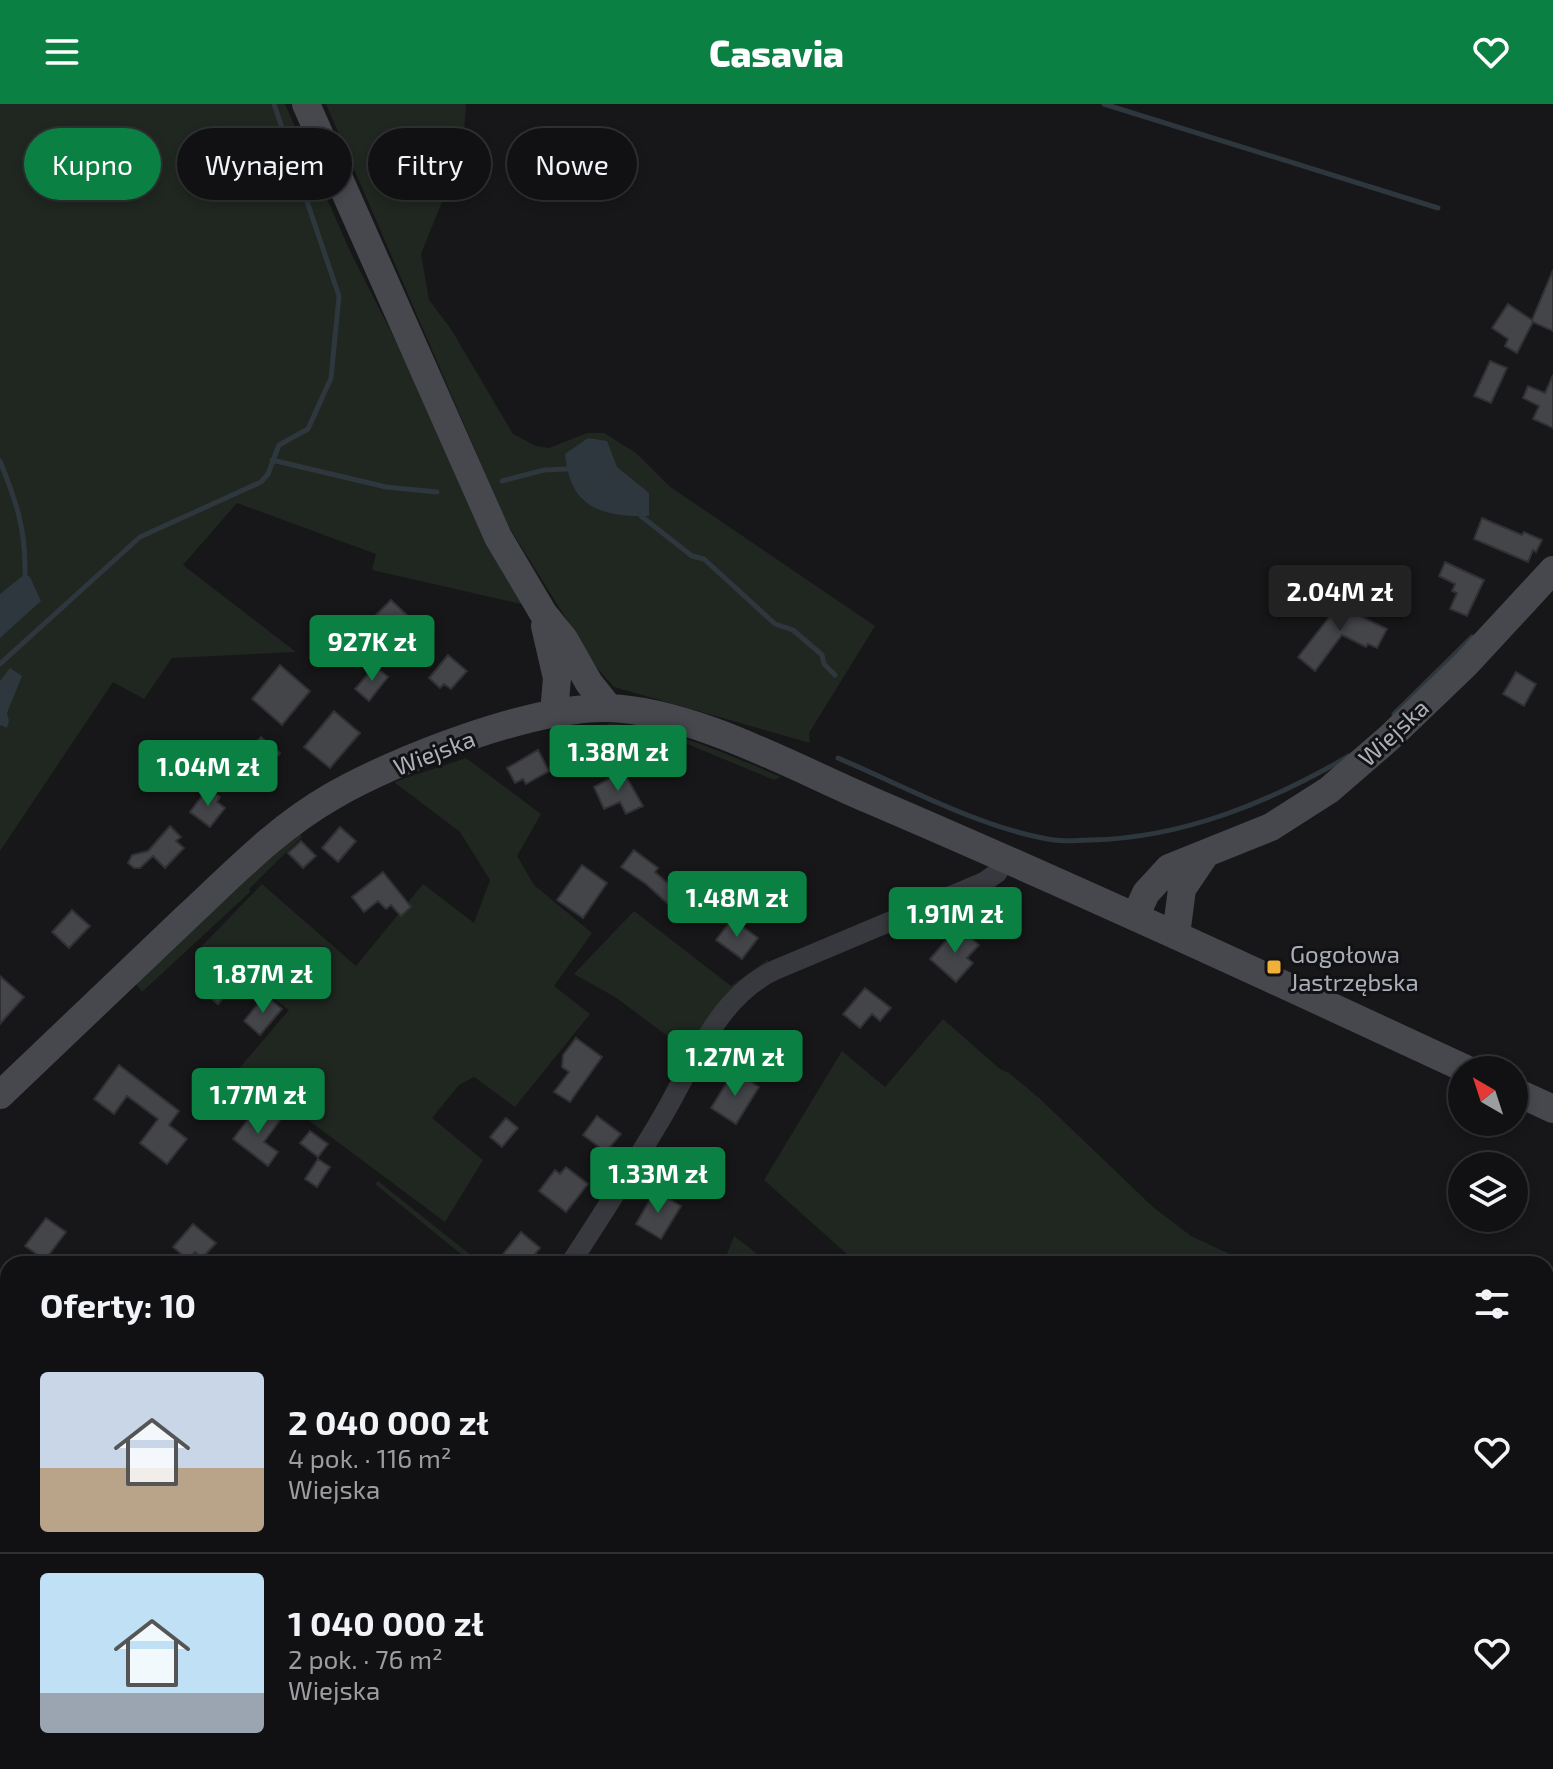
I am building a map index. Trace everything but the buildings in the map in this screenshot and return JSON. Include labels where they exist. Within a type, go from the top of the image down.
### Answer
[{"type":"street","points":[[306,104],[489,520],[543,613],[564,639],[589,683],[609,708]]},
{"type":"street","name":"Wiejska","points":[[1135,917],[1146,893],[1169,868],[1271,827],[1329,790],[1465,665],[1553,570]]},
{"type":"street","points":[[543,613],[557,678],[554,713]]},
{"type":"street","name":"Wiejska","points":[[0,1095],[239,868],[312,808],[367,778],[505,726],[554,713],[609,708],[665,717],[719,735],[1006,858],[1448,1061]]},
{"type":"street","points":[[1176,935],[1182,889],[1205,855]]},
{"type":"street","points":[[575,1256],[710,1034],[745,988],[775,970],[984,882],[997,873],[1006,858]]},
{"type":"street","points":[[1528,1097],[1553,1109]]},
{"type":"shaded area","points":[[0,104],[285,104],[296,128],[177,128],[177,200],[327,200],[350,251],[530,606],[372,570],[376,554],[237,503],[183,565],[296,652],[172,658],[144,699],[113,682],[0,851]]},
{"type":"shaded area","points":[[326,104],[466,104],[464,128],[368,128],[368,200],[443,200],[421,254],[429,300],[451,329],[513,434],[536,446],[549,448],[587,433],[604,433],[636,453],[669,486],[875,626],[809,733],[810,743],[614,687],[597,668],[507,524],[352,164],[352,128],[336,128]]},
{"type":"shaded area","points":[[588,438],[607,441],[617,467],[649,493],[649,516],[603,511],[581,498],[573,487],[565,454]]},
{"type":"shaded area","points":[[25,574],[30,577],[41,601],[0,638],[0,594]]},
{"type":"shaded area","points":[[10,668],[22,676],[7,713],[7,728],[0,725],[0,681]]},
{"type":"shaded area","points":[[608,723],[675,736],[781,777],[774,780],[685,743],[611,733]]},
{"type":"shaded area","points":[[466,758],[541,814],[517,856],[534,885],[592,933],[554,986],[590,1014],[515,1107],[474,1077],[459,1085],[432,1118],[483,1160],[445,1222],[284,1102],[279,1107],[236,1072],[289,1010],[202,946],[262,884],[356,966],[423,884],[474,923],[490,880],[460,832],[394,782]]},
{"type":"shaded area","points":[[300,834],[302,837],[249,889],[250,892],[142,992],[136,984],[260,867]]},
{"type":"shaded area","points":[[634,911],[731,986],[767,960],[770,962],[675,1083],[668,1085],[689,1052],[615,997],[574,974]]},
{"type":"shaded area","points":[[943,1019],[1000,1069],[1038,1097],[1153,1207],[1191,1236],[1234,1256],[849,1256],[764,1180],[842,1051],[885,1087]]},
{"type":"shaded area","points":[[378,1181],[472,1256],[463,1256],[375,1184]]},
{"type":"shaded area","points":[[734,1236],[760,1256],[726,1256]]},
{"type":"waterway","points":[[0,664],[140,537],[261,482],[268,474],[279,445],[308,429],[331,378],[339,296],[274,104]]},
{"type":"waterway","points":[[1104,104],[1438,208]]},
{"type":"waterway","points":[[272,460],[386,487],[437,492]]},
{"type":"waterway","points":[[0,461],[19,516],[25,574]]},
{"type":"waterway","points":[[502,481],[544,470],[567,469]]},
{"type":"waterway","points":[[641,516],[692,556],[704,559],[775,624],[793,630],[822,655],[824,664],[835,675]]},
{"type":"waterway","points":[[1394,714],[1472,637]]},
{"type":"waterway","points":[[838,758],[999,827],[1068,841],[1125,838],[1192,825],[1257,802],[1349,756]]},
{"type":"place","name":"Gogołowa Jastrzębska","points":[[1274,967]]}]
